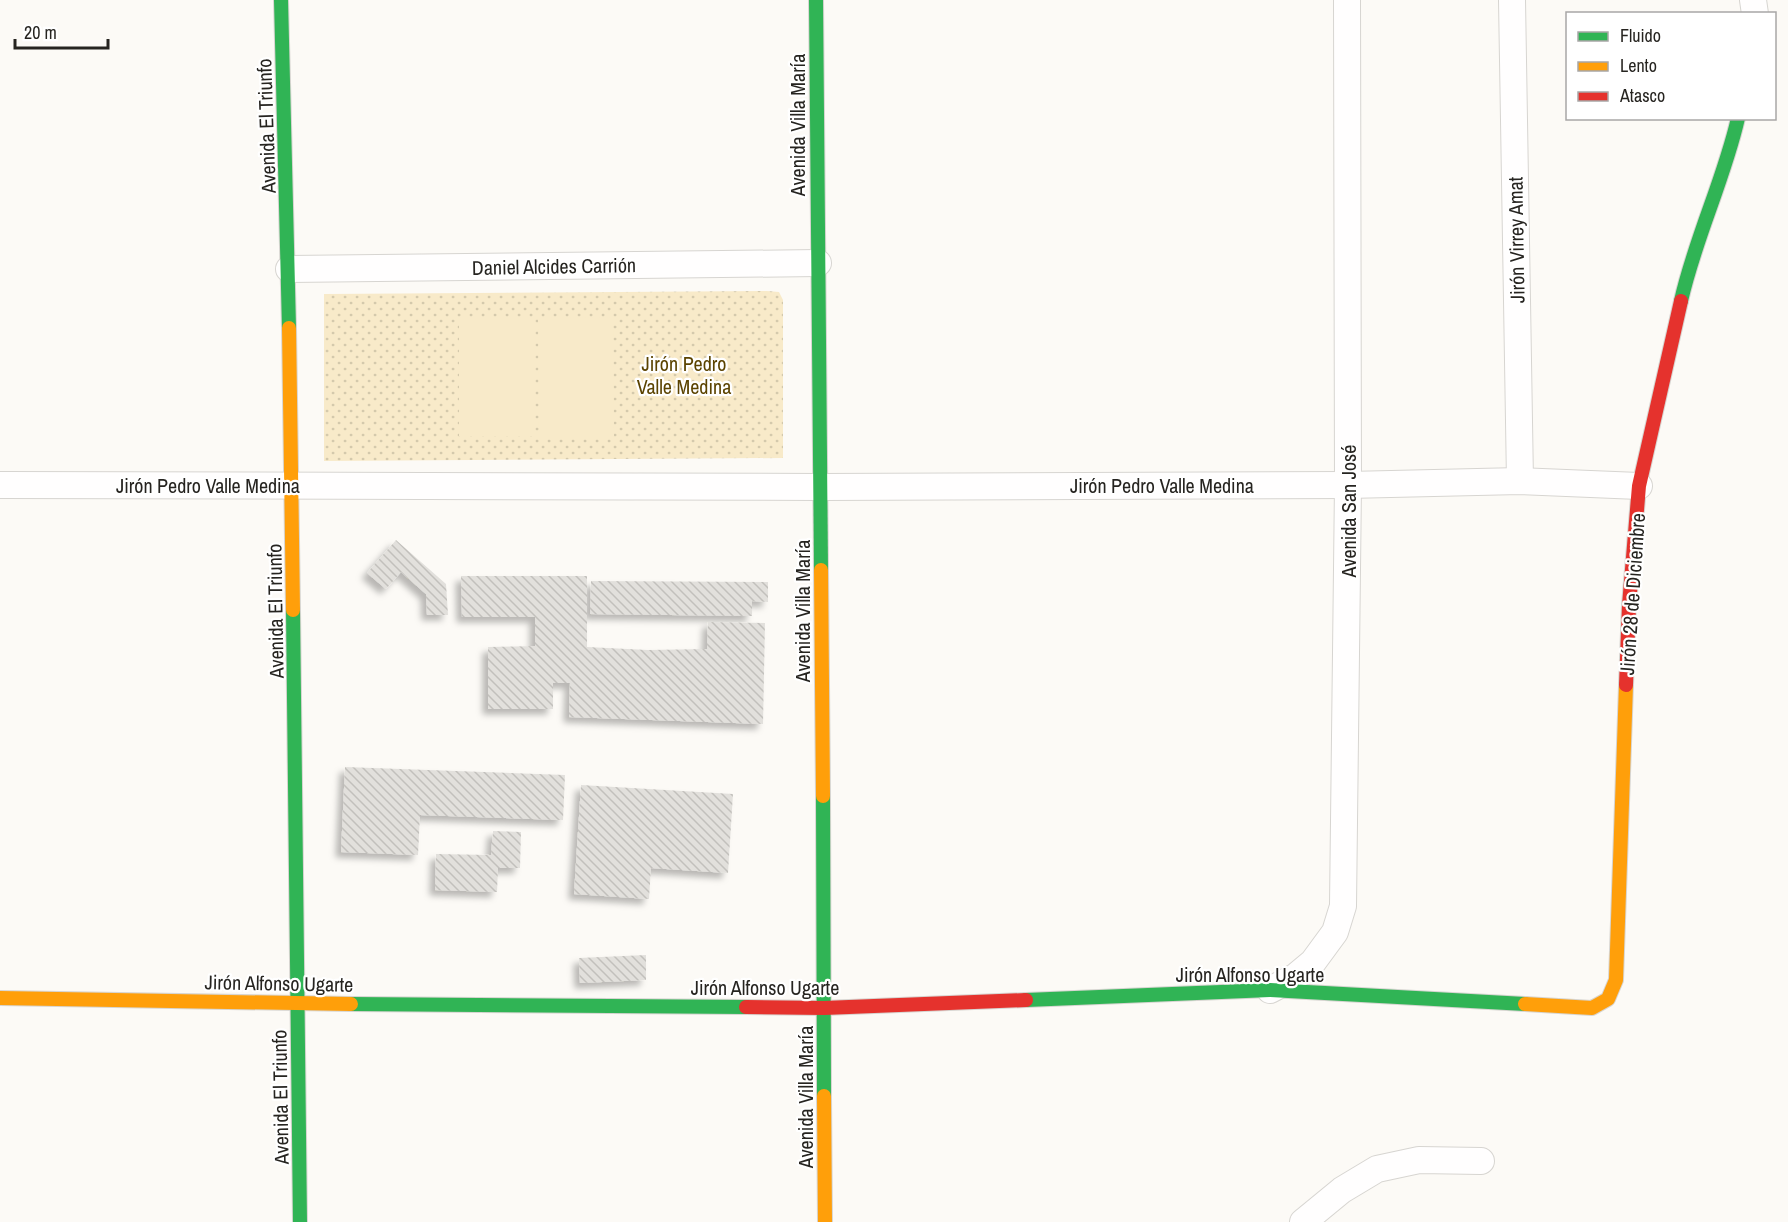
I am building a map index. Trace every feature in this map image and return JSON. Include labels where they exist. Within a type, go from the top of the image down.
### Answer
[{"type":"street","name":"Avenida El Triunfo","points":[[281,0],[293,486],[300,1222]]},
{"type":"street","name":"Avenida Villa María","points":[[816,0],[825,1222]]},
{"type":"street","name":"Avenida San José","points":[[1270,990],[1295,977],[1313,962],[1335,932],[1343,906],[1348,484],[1347,0]]},
{"type":"street","name":"Jirón Virrey Amat","points":[[1512,0],[1520,481]]},
{"type":"street","name":"Jirón 28 de Diciembre","points":[[1529,1004],[1592,1008],[1608,999],[1616,980],[1629,605],[1639,486],[1688,268],[1733,141],[1738,120]]},
{"type":"street","name":"Daniel Alcides Carrión","points":[[289,269],[818,263]]},
{"type":"street","name":"Jirón Pedro Valle Medina","points":[[0,485],[821,487],[1520,481],[1639,486]]},
{"type":"street","name":"Jirón Alfonso Ugarte","points":[[0,998],[824,1008],[1270,990],[1529,1004]]},
{"type":"street","points":[[1303,1222],[1342,1190],[1377,1169],[1419,1160],[1481,1161]]},
{"type":"green space","name":"Jirón Pedro Valle Medina","points":[[779,292],[783,300],[783,458],[324,461],[324,294]]},
{"type":"green space","points":[[613,317],[614,439],[539,439],[538,318]]},
{"type":"green space","points":[[459,319],[533,319],[533,436],[459,436]]},
{"type":"building","points":[[396,540],[446,584],[448,615],[427,615],[426,594],[401,572],[386,589],[367,573]]},
{"type":"building","points":[[461,576],[587,576],[587,647],[648,650],[707,649],[708,622],[765,623],[763,724],[569,717],[570,683],[553,683],[553,709],[488,709],[488,647],[535,646],[535,617],[462,617]]},
{"type":"building","points":[[591,581],[768,582],[768,602],[752,601],[752,616],[590,614]]},
{"type":"building","points":[[345,767],[565,775],[563,820],[420,815],[418,855],[341,852]]},
{"type":"building","points":[[581,785],[733,794],[728,873],[651,868],[649,899],[574,894]]},
{"type":"building","points":[[493,831],[521,832],[520,868],[498,868],[497,892],[435,890],[436,854],[491,855]]},
{"type":"building","points":[[646,955],[646,980],[580,983],[579,958]]},
{"type":"traffic: fast","points":[[281,0],[289,328]]},
{"type":"traffic: fast","points":[[816,0],[821,570]]},
{"type":"traffic: fast","points":[[1681,301],[1737,120]]},
{"type":"traffic: fast","points":[[293,610],[300,1222]]},
{"type":"traffic: fast","points":[[823,796],[824,1096]]},
{"type":"traffic: fast","points":[[1026,1000],[1270,990],[1525,1004]]},
{"type":"traffic: fast","points":[[351,1004],[746,1007]]},
{"type":"traffic: slow","points":[[289,328],[293,610]]},
{"type":"traffic: slow","points":[[821,570],[823,796]]},
{"type":"traffic: slow","points":[[1525,1004],[1592,1008],[1608,999],[1616,980],[1626,685]]},
{"type":"traffic: slow","points":[[0,998],[351,1004]]},
{"type":"traffic: slow","points":[[824,1096],[825,1222]]},
{"type":"traffic: jam","points":[[1626,685],[1629,605],[1639,486],[1681,301]]},
{"type":"traffic: jam","points":[[746,1007],[824,1008],[1026,1000]]}]
